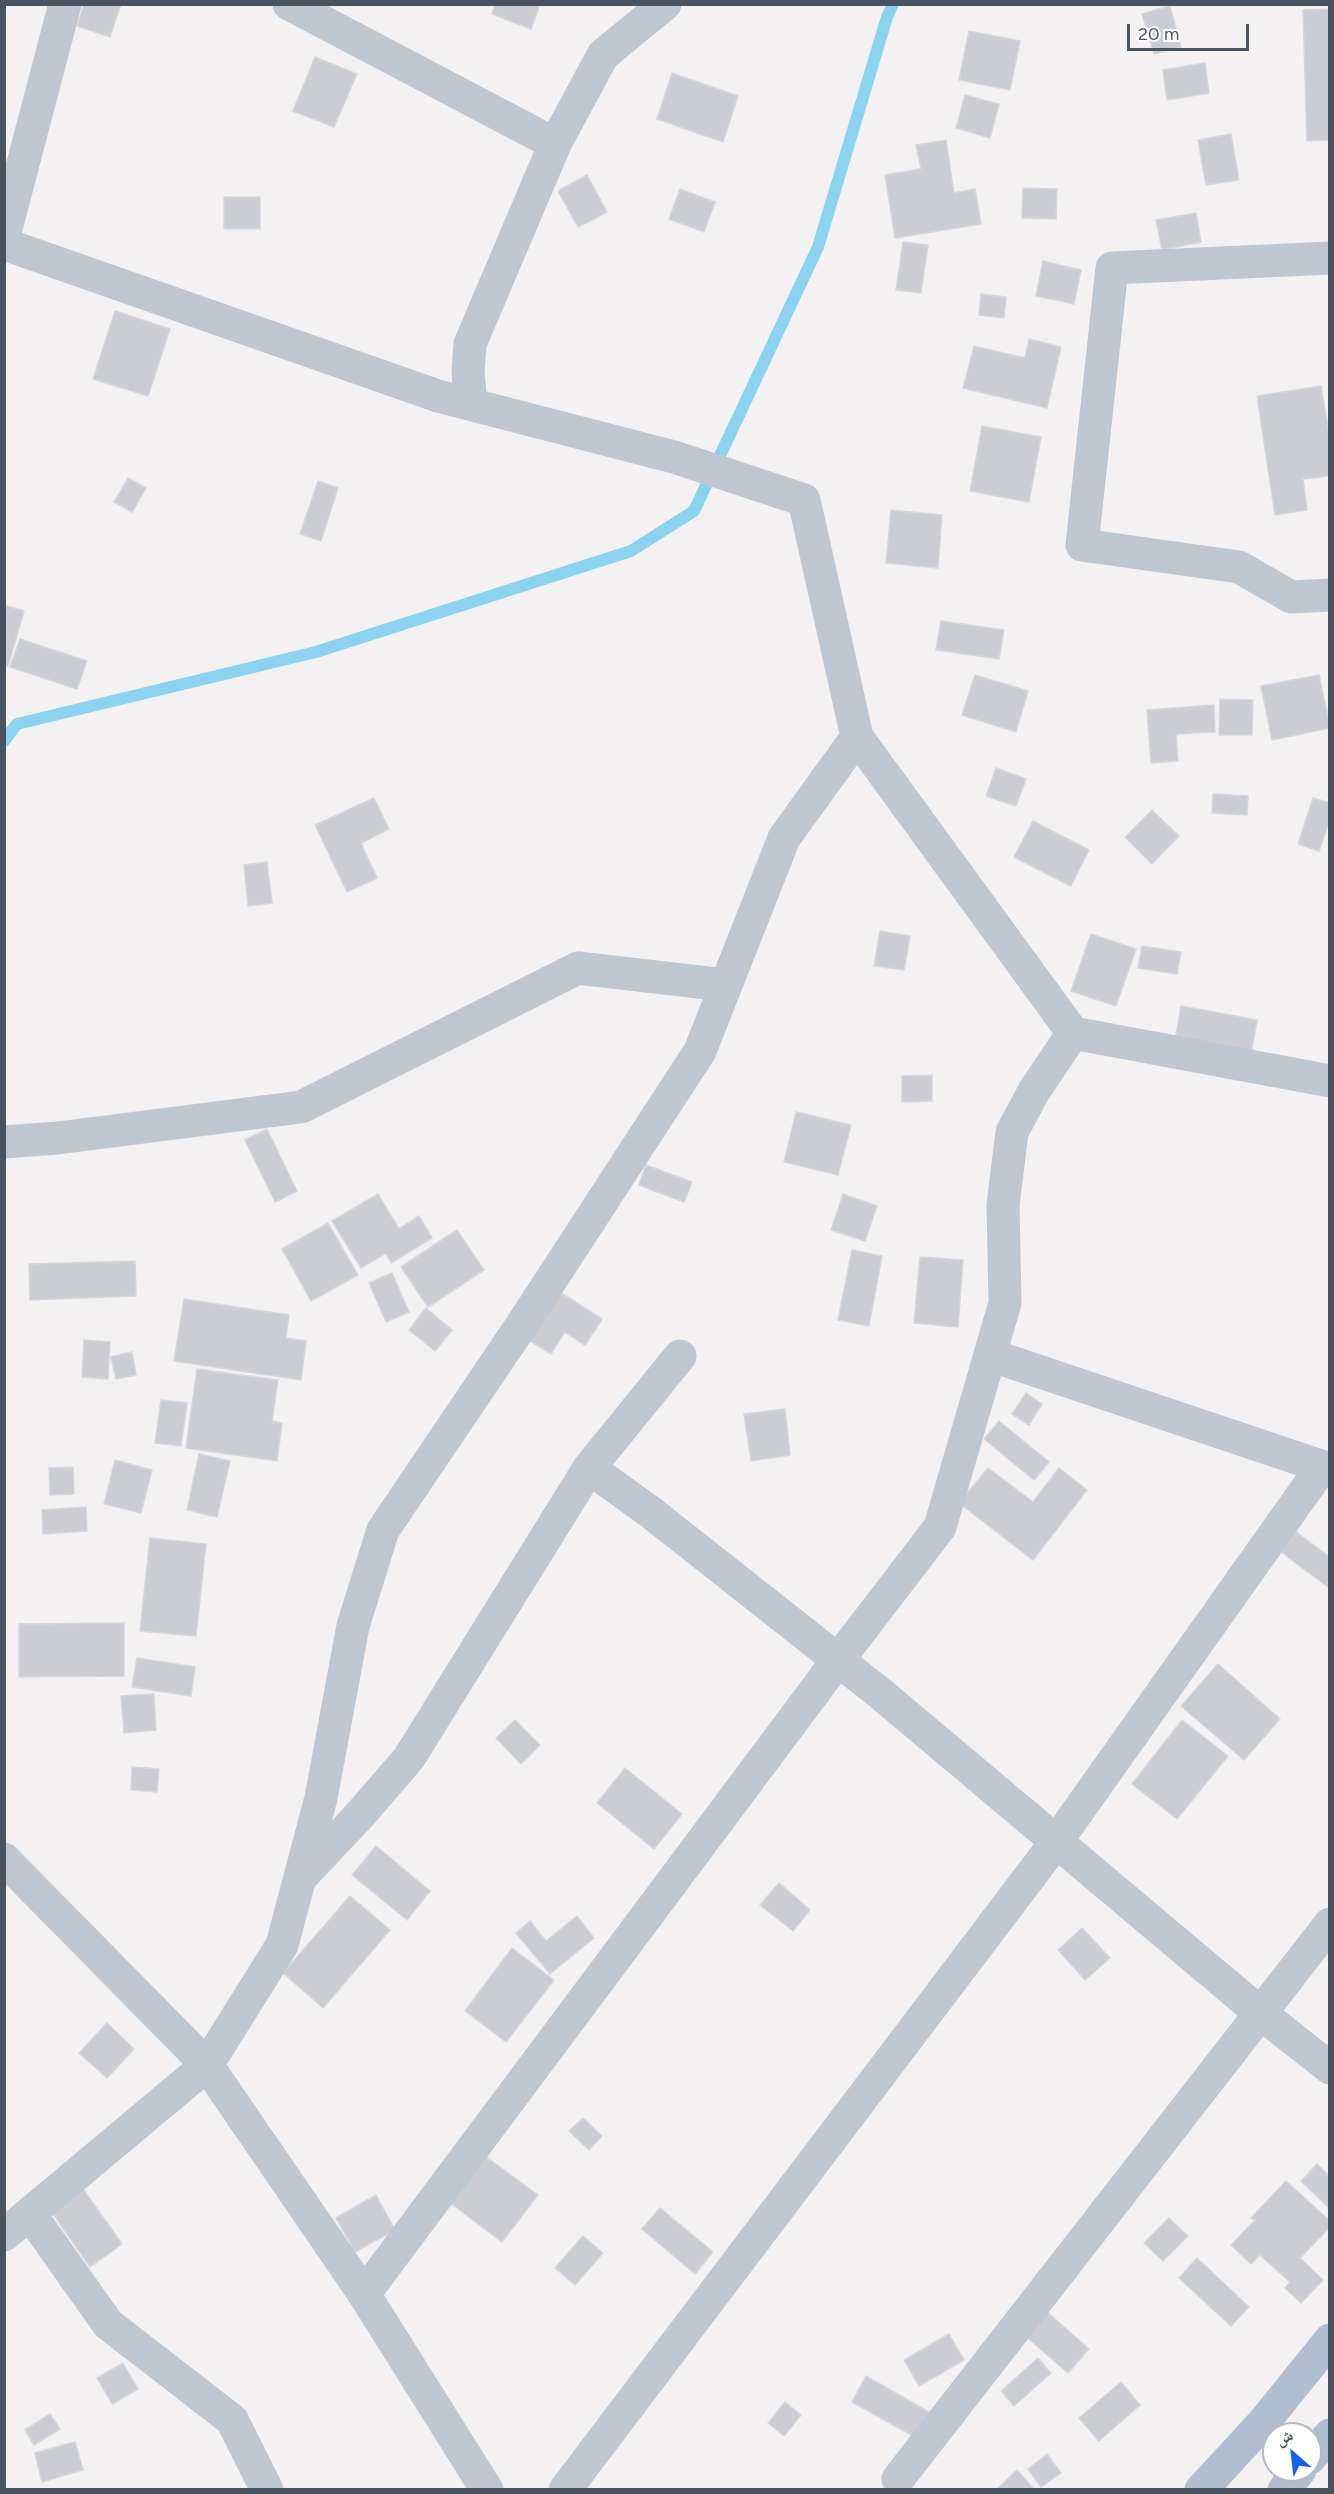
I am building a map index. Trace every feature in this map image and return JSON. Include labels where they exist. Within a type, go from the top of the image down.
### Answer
[{"type":"main road","points":[[1201,2490],[1235,2456],[1329,2340]]},
{"type":"street","points":[[4,236],[65,4]]},
{"type":"street","points":[[289,4],[555,144]]},
{"type":"street","points":[[471,404],[468,373],[470,344],[555,144],[603,55],[666,4]]},
{"type":"street","points":[[4,244],[438,396],[674,457],[804,500],[857,736],[1073,1033],[1329,1081]]},
{"type":"street","points":[[1329,258],[1112,268],[1082,545],[1239,567],[1291,597],[1329,595]]},
{"type":"street","points":[[4,2235],[207,2065],[282,1945],[321,1798],[353,1626],[383,1530],[523,1323],[700,1051],[784,838],[857,736]]},
{"type":"street","points":[[4,1142],[58,1138],[301,1107],[578,968],[726,985]]},
{"type":"street","points":[[364,2294],[940,1527],[1005,1303],[1003,1205],[1012,1131],[1034,1091],[1073,1033]]},
{"type":"street","points":[[565,2490],[1056,1842],[1326,1468],[990,1355]]},
{"type":"street","points":[[300,1878],[358,1817],[409,1758],[589,1468],[680,1356]]},
{"type":"street","points":[[589,1468],[650,1511],[838,1660],[1329,2068]]},
{"type":"street","points":[[4,1859],[207,2065],[364,2294],[487,2490]]},
{"type":"street","points":[[898,2479],[1329,1924]]},
{"type":"street","points":[[30,2214],[108,2324],[232,2420],[267,2490]]},
{"type":"building","points":[[84,4],[121,4],[110,37],[77,26]]},
{"type":"building","points":[[495,4],[540,4],[531,29],[492,14]]},
{"type":"building","points":[[1170,6],[1181,47],[1154,54],[1142,14]]},
{"type":"building","points":[[1330,9],[1330,140],[1307,141],[1303,10]]},
{"type":"building","points":[[969,31],[1020,41],[1010,90],[959,80]]},
{"type":"building","points":[[315,57],[357,74],[334,127],[293,111]]},
{"type":"building","points":[[1205,63],[1209,93],[1167,100],[1163,70]]},
{"type":"building","points":[[672,73],[738,96],[723,142],[657,119]]},
{"type":"building","points":[[965,95],[999,104],[990,138],[956,128]]},
{"type":"building","points":[[1231,134],[1239,180],[1206,185],[1198,140]]},
{"type":"building","points":[[946,140],[954,193],[975,189],[981,224],[895,238],[885,175],[921,169],[916,145]]},
{"type":"building","points":[[587,175],[607,212],[578,227],[558,191]]},
{"type":"building","points":[[1023,188],[1057,189],[1056,219],[1022,218]]},
{"type":"building","points":[[680,189],[715,202],[704,232],[669,219]]},
{"type":"building","points":[[224,197],[260,197],[260,229],[224,229]]},
{"type":"building","points":[[1196,213],[1201,242],[1162,250],[1156,220]]},
{"type":"building","points":[[903,242],[928,245],[921,293],[896,290]]},
{"type":"building","points":[[1043,261],[1081,270],[1074,304],[1036,296]]},
{"type":"building","points":[[981,294],[1006,297],[1004,318],[979,315]]},
{"type":"building","points":[[115,311],[170,329],[148,396],[93,379]]},
{"type":"building","points":[[1029,339],[1061,347],[1047,408],[963,388],[974,346],[1025,358]]},
{"type":"building","points":[[1321,386],[1330,440],[1330,476],[1303,479],[1307,510],[1275,515],[1257,396]]},
{"type":"building","points":[[982,426],[1041,437],[1029,502],[970,491]]},
{"type":"building","points":[[128,478],[146,488],[132,512],[114,502]]},
{"type":"building","points":[[318,481],[338,488],[321,541],[300,534]]},
{"type":"building","points":[[891,510],[942,515],[938,568],[886,563]]},
{"type":"building","points":[[4,605],[24,611],[8,666],[4,665]]},
{"type":"building","points":[[941,621],[1004,630],[999,659],[936,650]]},
{"type":"building","points":[[20,639],[87,661],[77,689],[10,667]]},
{"type":"building","points":[[975,675],[1028,691],[1016,732],[962,715]]},
{"type":"building","points":[[1319,675],[1330,728],[1272,740],[1261,686]]},
{"type":"building","points":[[1220,699],[1253,700],[1252,735],[1219,735]]},
{"type":"building","points":[[1214,705],[1215,732],[1176,734],[1178,761],[1151,763],[1147,710]]},
{"type":"building","points":[[996,768],[1026,779],[1016,806],[986,796]]},
{"type":"building","points":[[1213,794],[1248,796],[1247,815],[1212,813]]},
{"type":"building","points":[[374,798],[389,829],[361,843],[377,878],[347,892],[315,825]]},
{"type":"building","points":[[1313,798],[1330,803],[1330,819],[1319,851],[1298,844]]},
{"type":"building","points":[[1152,810],[1179,836],[1152,864],[1125,837]]},
{"type":"building","points":[[1033,821],[1089,850],[1071,886],[1014,857]]},
{"type":"building","points":[[267,862],[272,903],[248,906],[244,865]]},
{"type":"building","points":[[880,931],[910,936],[904,970],[874,966]]},
{"type":"building","points":[[1091,934],[1136,949],[1116,1006],[1071,991]]},
{"type":"building","points":[[1142,946],[1181,952],[1177,974],[1138,968]]},
{"type":"building","points":[[1181,1006],[1257,1020],[1250,1060],[1174,1046]]},
{"type":"building","points":[[932,1075],[932,1101],[902,1102],[902,1076]]},
{"type":"building","points":[[796,1112],[851,1125],[838,1175],[784,1162]]},
{"type":"building","points":[[267,1129],[297,1191],[275,1202],[245,1140]]},
{"type":"building","points":[[646,1165],[692,1182],[684,1202],[639,1185]]},
{"type":"building","points":[[378,1194],[399,1229],[419,1216],[432,1238],[391,1263],[386,1253],[361,1268],[332,1221]]},
{"type":"building","points":[[843,1194],[877,1206],[865,1241],[831,1230]]},
{"type":"building","points":[[328,1223],[358,1275],[311,1301],[282,1249]]},
{"type":"building","points":[[457,1230],[484,1270],[428,1307],[401,1267]]},
{"type":"building","points":[[852,1250],[882,1256],[869,1326],[838,1320]]},
{"type":"building","points":[[920,1257],[963,1260],[958,1327],[914,1323]]},
{"type":"building","points":[[135,1261],[136,1296],[30,1300],[29,1264]]},
{"type":"building","points":[[392,1273],[409,1312],[386,1322],[369,1283]]},
{"type":"building","points":[[555,1289],[602,1319],[585,1345],[565,1332],[551,1354],[524,1337]]},
{"type":"building","points":[[184,1299],[289,1315],[286,1338],[306,1341],[301,1380],[174,1361]]},
{"type":"building","points":[[426,1308],[452,1330],[435,1351],[409,1330]]},
{"type":"building","points":[[84,1340],[110,1342],[108,1379],[82,1377]]},
{"type":"building","points":[[132,1352],[136,1375],[116,1379],[111,1357]]},
{"type":"building","points":[[197,1369],[278,1380],[272,1421],[282,1423],[277,1461],[186,1448]]},
{"type":"building","points":[[1026,1393],[1042,1404],[1029,1425],[1012,1414]]},
{"type":"building","points":[[161,1400],[187,1403],[181,1446],[155,1443]]},
{"type":"building","points":[[785,1409],[790,1455],[751,1461],[744,1414]]},
{"type":"building","points":[[999,1421],[1049,1462],[1034,1480],[984,1439]]},
{"type":"building","points":[[199,1454],[230,1461],[217,1517],[187,1510]]},
{"type":"building","points":[[115,1460],[152,1470],[141,1513],[104,1504]]},
{"type":"building","points":[[73,1467],[74,1494],[50,1495],[49,1468]]},
{"type":"building","points":[[988,1468],[1033,1502],[1059,1468],[1087,1490],[1033,1560],[959,1503]]},
{"type":"building","points":[[86,1507],[87,1531],[43,1534],[42,1510]]},
{"type":"building","points":[[1296,1532],[1330,1557],[1328,1587],[1281,1552]]},
{"type":"building","points":[[150,1538],[206,1544],[196,1636],[140,1631]]},
{"type":"building","points":[[124,1623],[124,1676],[19,1677],[19,1624]]},
{"type":"building","points":[[137,1658],[195,1667],[191,1696],[132,1687]]},
{"type":"building","points":[[1218,1664],[1280,1719],[1244,1760],[1181,1706]]},
{"type":"building","points":[[154,1694],[156,1730],[124,1733],[121,1696]]},
{"type":"building","points":[[515,1720],[540,1745],[521,1764],[496,1738]]},
{"type":"building","points":[[1182,1720],[1228,1756],[1177,1819],[1132,1784]]},
{"type":"building","points":[[132,1767],[159,1769],[157,1792],[131,1790]]},
{"type":"building","points":[[625,1768],[682,1814],[654,1849],[597,1803]]},
{"type":"building","points":[[376,1846],[430,1891],[407,1920],[352,1875]]},
{"type":"building","points":[[779,1883],[810,1910],[793,1931],[760,1905]]},
{"type":"building","points":[[350,1896],[390,1930],[323,2008],[283,1973]]},
{"type":"building","points":[[577,1916],[594,1938],[550,1974],[516,1933],[530,1921],[546,1941]]},
{"type":"building","points":[[1082,1928],[1110,1958],[1085,1980],[1058,1950]]},
{"type":"building","points":[[512,1948],[554,1980],[506,2042],[465,2011]]},
{"type":"building","points":[[107,2023],[134,2049],[107,2078],[79,2053]]},
{"type":"building","points":[[583,2118],[602,2136],[589,2150],[569,2131]]},
{"type":"building","points":[[477,2150],[538,2195],[502,2242],[441,2196]]},
{"type":"building","points":[[1317,2164],[1330,2177],[1330,2209],[1301,2181]]},
{"type":"building","points":[[1286,2181],[1330,2221],[1330,2227],[1300,2258],[1323,2280],[1301,2303],[1285,2288],[1290,2282],[1260,2255],[1251,2264],[1231,2245],[1255,2220],[1251,2218]]},
{"type":"building","points":[[83,2189],[122,2244],[90,2267],[51,2211]]},
{"type":"building","points":[[376,2195],[395,2230],[355,2252],[336,2218]]},
{"type":"building","points":[[660,2208],[713,2252],[695,2274],[642,2229]]},
{"type":"building","points":[[1169,2218],[1188,2236],[1163,2261],[1144,2243]]},
{"type":"building","points":[[583,2236],[603,2253],[575,2285],[555,2268]]},
{"type":"building","points":[[1197,2258],[1249,2307],[1231,2326],[1179,2278]]},
{"type":"building","points":[[1045,2310],[1089,2349],[1068,2373],[1023,2334]]},
{"type":"building","points":[[949,2334],[964,2360],[919,2386],[904,2360]]},
{"type":"building","points":[[1038,2358],[1051,2373],[1014,2406],[1001,2391]]},
{"type":"building","points":[[123,2363],[138,2389],[112,2404],[97,2378]]},
{"type":"building","points":[[866,2376],[929,2412],[915,2437],[852,2402]]},
{"type":"building","points":[[1121,2382],[1140,2405],[1099,2441],[1079,2418]]},
{"type":"building","points":[[785,2402],[801,2415],[784,2436],[768,2423]]},
{"type":"building","points":[[50,2414],[60,2429],[34,2445],[25,2430]]},
{"type":"building","points":[[75,2442],[83,2470],[42,2482],[35,2453]]},
{"type":"building","points":[[1047,2454],[1061,2473],[1041,2487],[1028,2469]]},
{"type":"building","points":[[1017,2470],[1035,2490],[996,2490]]},
{"type":"waterway","points":[[4,741],[17,724],[316,652],[631,551],[694,511],[818,247],[887,17],[893,4]]}]
